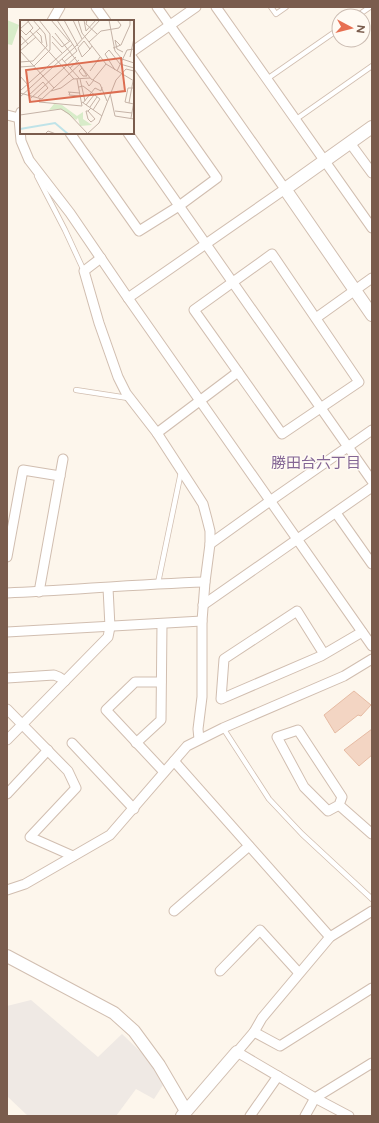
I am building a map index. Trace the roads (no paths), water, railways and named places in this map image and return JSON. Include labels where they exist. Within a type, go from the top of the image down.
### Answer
[{"type":"street","points":[[53,20],[60,7]]},
{"type":"street","points":[[96,7],[105,20]]},
{"type":"street","points":[[157,7],[372,315]]},
{"type":"street","points":[[134,50],[196,7]]},
{"type":"street","points":[[216,7],[372,228]]},
{"type":"street","points":[[71,134],[139,231],[179,206],[217,178],[134,60]]},
{"type":"street","points":[[7,114],[20,115]]},
{"type":"street","points":[[128,298],[372,127]]},
{"type":"street","points":[[21,134],[21,142],[29,160],[70,213],[372,646]]},
{"type":"street","points":[[129,134],[372,482]]},
{"type":"street","points":[[350,143],[372,172]]},
{"type":"street","points":[[272,254],[316,318],[358,382],[282,434],[194,310],[272,254]]},
{"type":"street","points":[[100,258],[84,271],[99,323],[118,377],[126,393],[157,433],[203,504],[210,531],[202,621],[202,697],[198,728],[199,739]]},
{"type":"street","points":[[316,318],[372,278]]},
{"type":"street","points":[[157,433],[238,372]]},
{"type":"street","points":[[210,544],[372,430]]},
{"type":"street","points":[[39,592],[63,459]]},
{"type":"street","points":[[7,557],[23,470],[60,476]]},
{"type":"street","points":[[203,605],[372,487]]},
{"type":"street","points":[[336,513],[372,564]]},
{"type":"street","points":[[7,593],[205,582]]},
{"type":"street","points":[[7,740],[108,637],[110,627],[108,588]]},
{"type":"street","points":[[324,654],[297,611],[224,659],[221,699],[321,656],[362,632]]},
{"type":"street","points":[[7,632],[202,621]]},
{"type":"street","points":[[136,743],[161,720],[162,624]]},
{"type":"street","points":[[7,890],[25,884],[110,835],[187,746],[223,728],[344,676],[372,659]]},
{"type":"street","points":[[7,678],[59,676],[64,681]]},
{"type":"street","points":[[161,682],[135,682],[106,710],[164,772]]},
{"type":"street","points":[[7,709],[68,771],[76,788],[30,838],[73,856]]},
{"type":"street","points":[[298,730],[342,797],[339,805],[328,811],[304,787],[277,737],[298,730]]},
{"type":"street","points":[[72,743],[134,809]]},
{"type":"street","points":[[7,794],[48,750]]},
{"type":"street","points":[[174,761],[330,937]]},
{"type":"street","points":[[339,805],[372,834]]},
{"type":"street","points":[[174,911],[249,846]]},
{"type":"street","points":[[7,956],[114,1013],[134,1031],[155,1059],[186,1114],[254,1032],[262,1018],[330,937],[372,911]]},
{"type":"street","points":[[220,971],[260,930],[299,973]]},
{"type":"street","points":[[254,1032],[280,1046],[372,988]]},
{"type":"street","points":[[237,1052],[315,1098],[349,1116]]},
{"type":"street","points":[[305,1116],[315,1098],[372,1063]]},
{"type":"street","points":[[250,1116],[278,1076]]},
{"type":"lane","points":[[271,7],[276,14],[286,7]]},
{"type":"lane","points":[[267,79],[331,35]]},
{"type":"lane","points":[[296,120],[372,66]]},
{"type":"lane","points":[[29,160],[84,271]]},
{"type":"lane","points":[[76,390],[130,398]]},
{"type":"lane","points":[[158,584],[182,471]]},
{"type":"lane","points":[[223,728],[269,799],[302,834],[372,899]]},
{"type":"district","name":"勝田台六丁目","points":[[316,463]]}]
